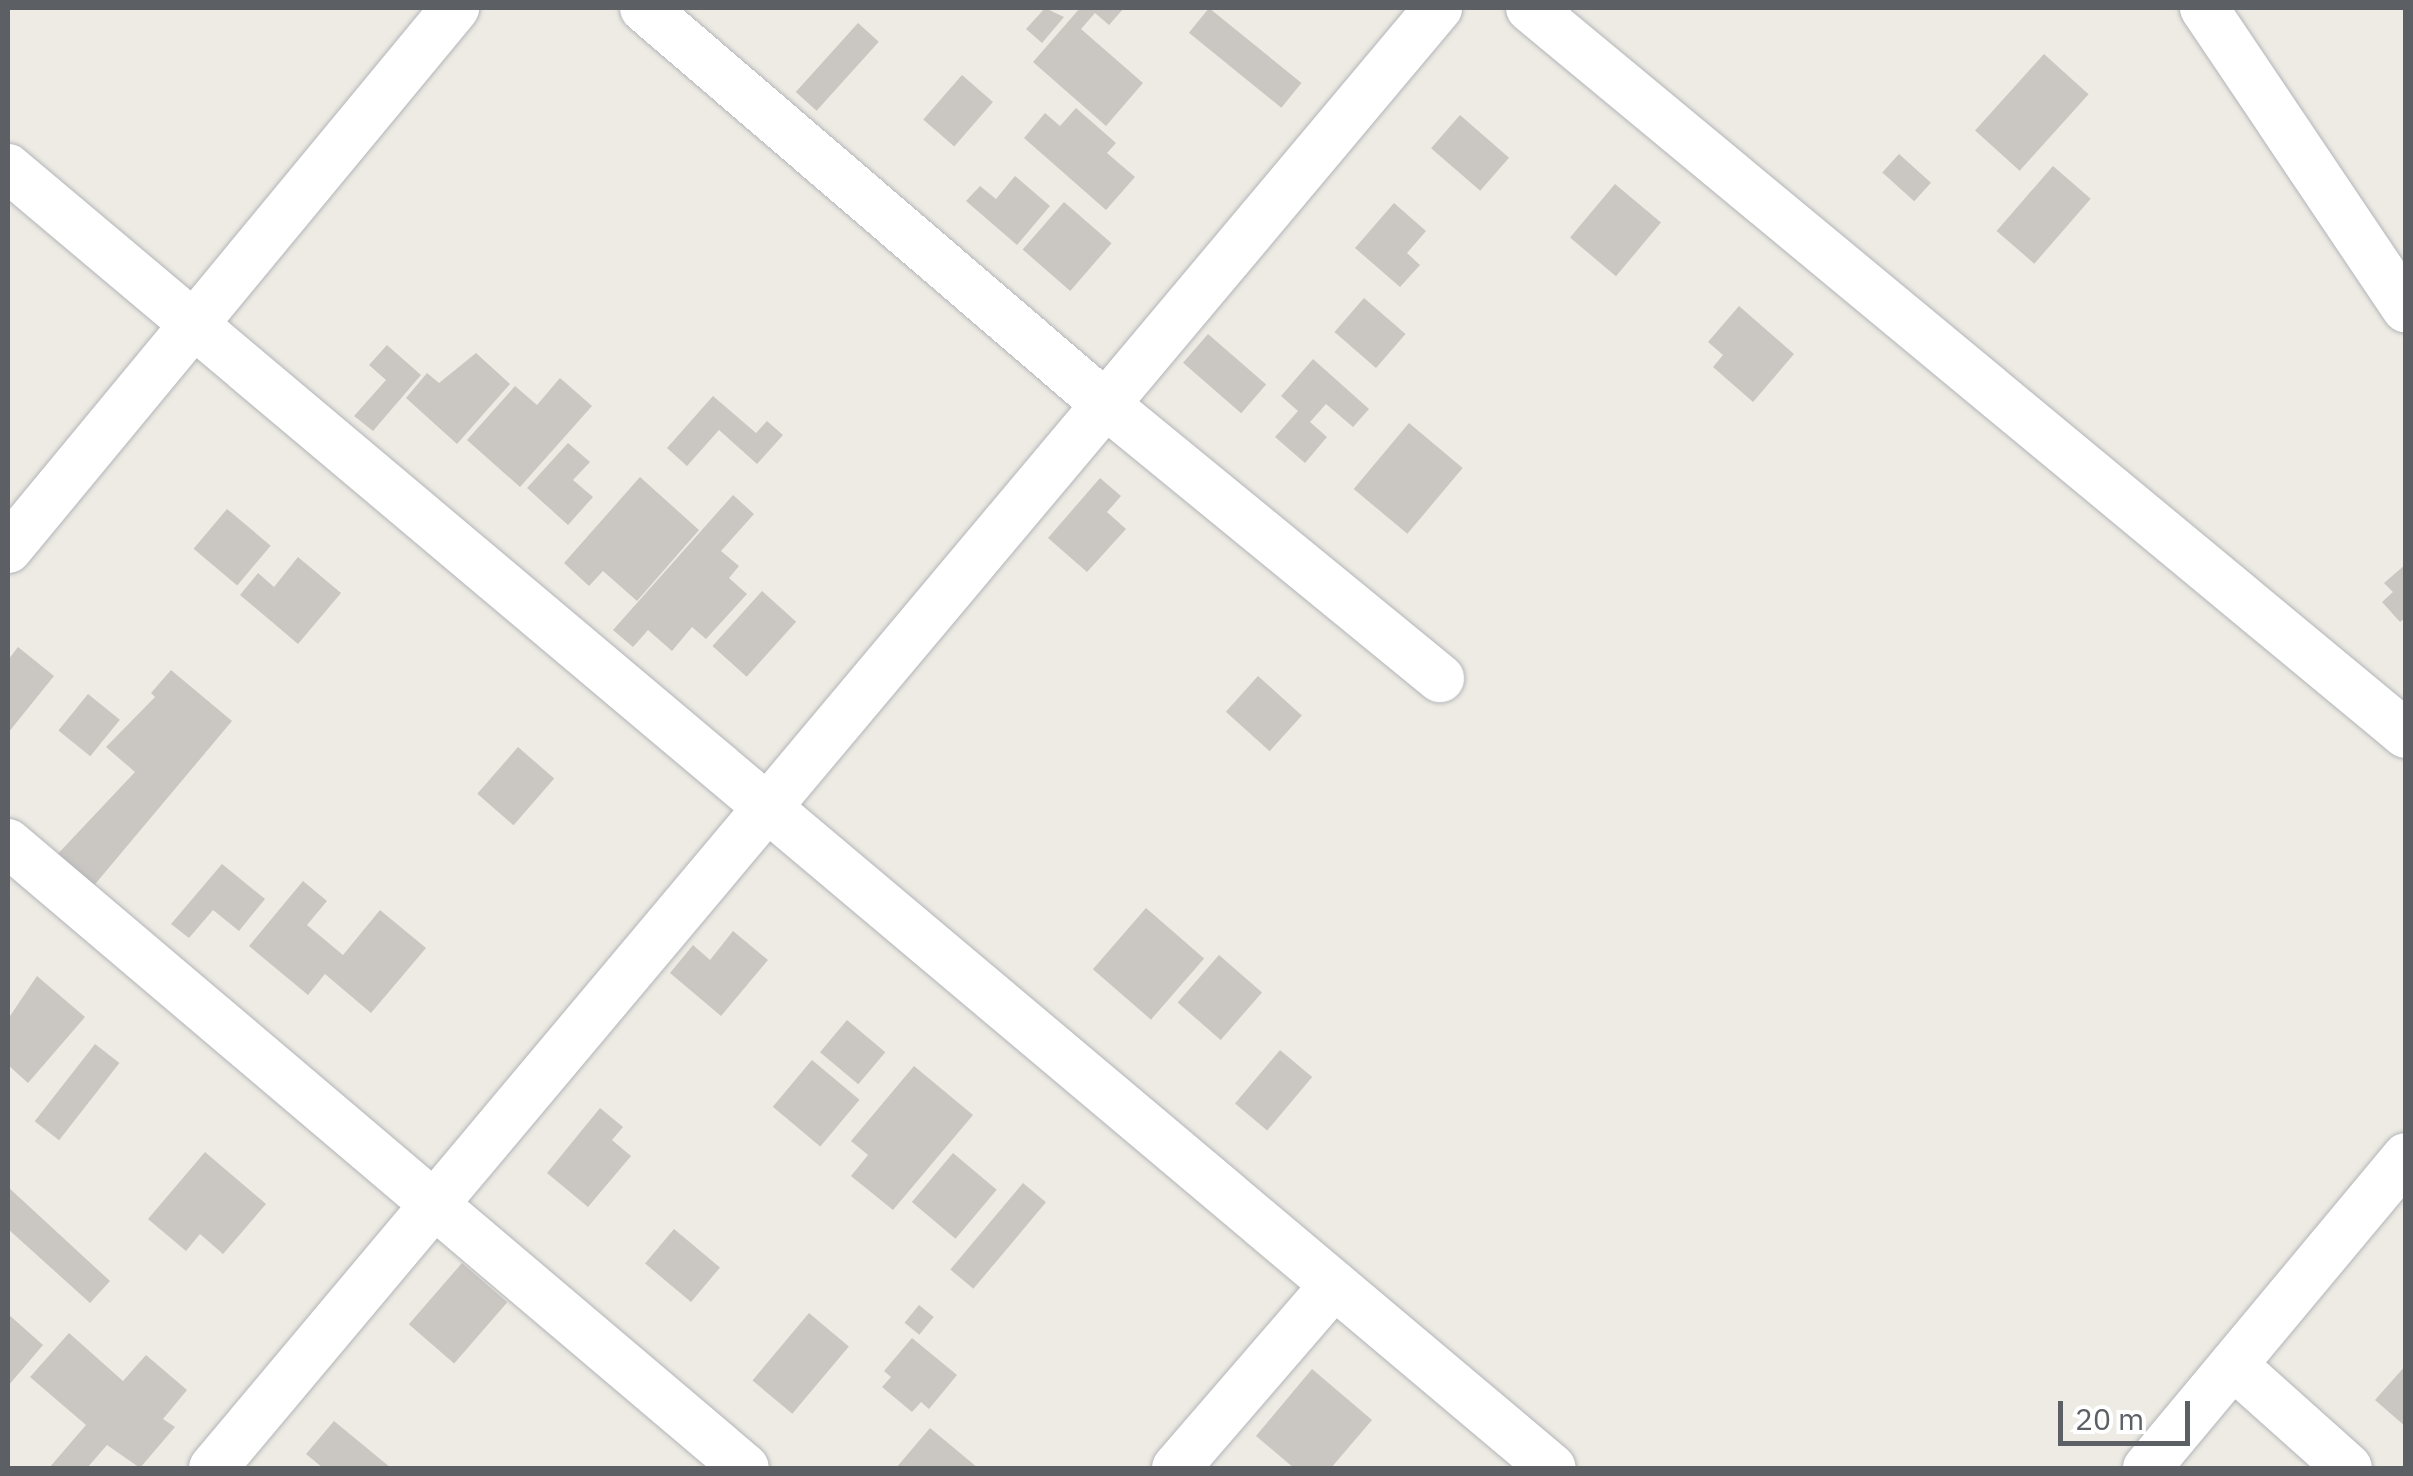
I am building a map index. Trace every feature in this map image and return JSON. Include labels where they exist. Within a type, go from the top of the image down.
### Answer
[{"type":"street","points":[[8,550],[456,8]]},
{"type":"street","points":[[644,8],[1104,404],[1440,678]]},
{"type":"street","points":[[213,1468],[437,1208],[766,807],[1438,8]]},
{"type":"street","points":[[1530,8],[2406,734]]},
{"type":"street","points":[[2204,8],[2406,310]]},
{"type":"street","points":[[8,168],[1552,1468]]},
{"type":"street","points":[[8,843],[744,1468]]},
{"type":"street","points":[[2147,1468],[2406,1157]]},
{"type":"street","points":[[1176,1468],[1334,1285]]},
{"type":"street","points":[[2233,1365],[2348,1468]]},
{"type":"building","points":[[1045,8],[1064,17],[1042,43],[1026,29]]},
{"type":"building","points":[[1080,8],[1124,8],[1109,25],[1095,13],[1081,29],[1143,83],[1106,126],[1033,62]]},
{"type":"building","points":[[1209,8],[1301,83],[1281,108],[1189,33]]},
{"type":"building","points":[[858,23],[879,42],[817,111],[796,92]]},
{"type":"building","points":[[2044,54],[2089,94],[2020,171],[1975,131]]},
{"type":"building","points":[[962,75],[993,102],[954,146],[923,120]]},
{"type":"building","points":[[1076,108],[1116,143],[1107,153],[1135,177],[1106,210],[1024,138],[1045,113],[1060,126]]},
{"type":"building","points":[[1460,115],[1509,158],[1480,191],[1431,148]]},
{"type":"building","points":[[1899,154],[1931,183],[1914,201],[1882,173]]},
{"type":"building","points":[[2053,166],[2091,199],[2034,264],[1997,231]]},
{"type":"building","points":[[1015,176],[1050,206],[1017,245],[966,201],[980,186],[996,199]]},
{"type":"building","points":[[1615,184],[1661,223],[1616,276],[1570,238]]},
{"type":"building","points":[[1064,202],[1112,243],[1070,291],[1023,250]]},
{"type":"building","points":[[1394,203],[1426,231],[1407,253],[1420,265],[1400,287],[1355,248]]},
{"type":"building","points":[[1364,298],[1406,334],[1376,368],[1334,332]]},
{"type":"building","points":[[1739,306],[1794,354],[1753,402],[1713,367],[1723,355],[1708,342]]},
{"type":"building","points":[[1208,334],[1266,385],[1241,413],[1183,363]]},
{"type":"building","points":[[387,345],[421,375],[373,431],[354,416],[386,380],[369,365]]},
{"type":"building","points":[[476,353],[510,384],[457,444],[406,398],[427,373],[439,383]]},
{"type":"building","points":[[1313,359],[1369,409],[1353,427],[1326,404],[1310,422],[1327,437],[1305,463],[1275,437],[1298,411],[1281,396]]},
{"type":"building","points":[[560,378],[592,406],[520,487],[467,440],[515,386],[537,405]]},
{"type":"building","points":[[713,396],[756,433],[767,421],[783,435],[757,464],[719,430],[687,466],[667,448]]},
{"type":"building","points":[[1409,423],[1463,468],[1407,534],[1354,489]]},
{"type":"building","points":[[568,443],[590,462],[573,480],[593,497],[568,525],[527,488]]},
{"type":"building","points":[[640,477],[699,530],[637,601],[603,571],[589,586],[564,563]]},
{"type":"building","points":[[1100,478],[1121,496],[1107,512],[1126,529],[1087,572],[1048,538]]},
{"type":"building","points":[[733,495],[754,514],[721,551],[739,566],[729,578],[747,594],[706,639],[692,627],[672,651],[648,630],[633,647],[613,630]]},
{"type":"building","points":[[227,509],[271,546],[237,585],[194,549]]},
{"type":"building","points":[[298,557],[341,593],[298,644],[240,595],[258,573],[274,587]]},
{"type":"building","points":[[2406,564],[2406,617],[2400,622],[2382,602],[2393,592],[2384,583]]},
{"type":"building","points":[[762,591],[796,622],[747,677],[712,646]]},
{"type":"building","points":[[18,647],[54,676],[8,733],[8,660]]},
{"type":"building","points":[[171,670],[232,721],[91,889],[53,859],[135,772],[106,747],[155,697],[151,693]]},
{"type":"building","points":[[1258,676],[1302,715],[1270,751],[1226,712]]},
{"type":"building","points":[[88,694],[120,720],[90,756],[58,731]]},
{"type":"building","points":[[518,747],[554,778],[514,825],[477,794]]},
{"type":"building","points":[[222,864],[265,899],[239,931],[213,910],[189,938],[171,924]]},
{"type":"building","points":[[303,881],[327,901],[307,925],[343,955],[380,910],[426,948],[371,1013],[325,974],[308,995],[249,946]]},
{"type":"building","points":[[1146,908],[1204,959],[1151,1020],[1093,969]]},
{"type":"building","points":[[733,931],[768,960],[721,1016],[670,973],[693,945],[710,960]]},
{"type":"building","points":[[1219,955],[1262,992],[1221,1040],[1178,1003]]},
{"type":"building","points":[[37,976],[85,1017],[28,1083],[8,1065],[8,1019]]},
{"type":"building","points":[[847,1020],[885,1052],[858,1084],[820,1052]]},
{"type":"building","points":[[95,1044],[119,1063],[59,1140],[35,1121]]},
{"type":"building","points":[[1280,1050],[1312,1077],[1267,1131],[1235,1104]]},
{"type":"building","points":[[812,1060],[859,1100],[820,1147],[773,1107]]},
{"type":"building","points":[[914,1066],[973,1115],[893,1210],[851,1176],[868,1155],[851,1141]]},
{"type":"building","points":[[600,1108],[623,1127],[612,1140],[631,1156],[588,1207],[547,1173]]},
{"type":"building","points":[[205,1152],[266,1204],[223,1254],[200,1234],[186,1251],[148,1219]]},
{"type":"building","points":[[953,1153],[997,1190],[956,1239],[912,1202]]},
{"type":"building","points":[[1023,1183],[1046,1202],[973,1289],[950,1270]]},
{"type":"building","points":[[8,1187],[110,1281],[90,1303],[8,1229]]},
{"type":"building","points":[[674,1229],[720,1268],[691,1302],[645,1263]]},
{"type":"building","points":[[462,1263],[507,1302],[454,1363],[409,1324]]},
{"type":"building","points":[[919,1305],[934,1317],[919,1335],[905,1323]]},
{"type":"building","points":[[809,1313],[849,1346],[792,1414],[752,1380]]},
{"type":"building","points":[[8,1314],[43,1345],[8,1386]]},
{"type":"building","points":[[69,1333],[123,1381],[146,1355],[187,1390],[163,1419],[175,1427],[140,1468],[107,1445],[87,1468],[49,1468],[86,1425],[30,1377]]},
{"type":"building","points":[[912,1338],[957,1375],[929,1409],[921,1402],[912,1412],[882,1387],[891,1377],[884,1371]]},
{"type":"building","points":[[2406,1365],[2406,1427],[2375,1400]]},
{"type":"building","points":[[1312,1369],[1372,1420],[1331,1468],[1294,1468],[1256,1436]]},
{"type":"building","points":[[334,1421],[391,1468],[323,1468],[306,1454]]},
{"type":"building","points":[[930,1428],[978,1468],[896,1468]]}]
